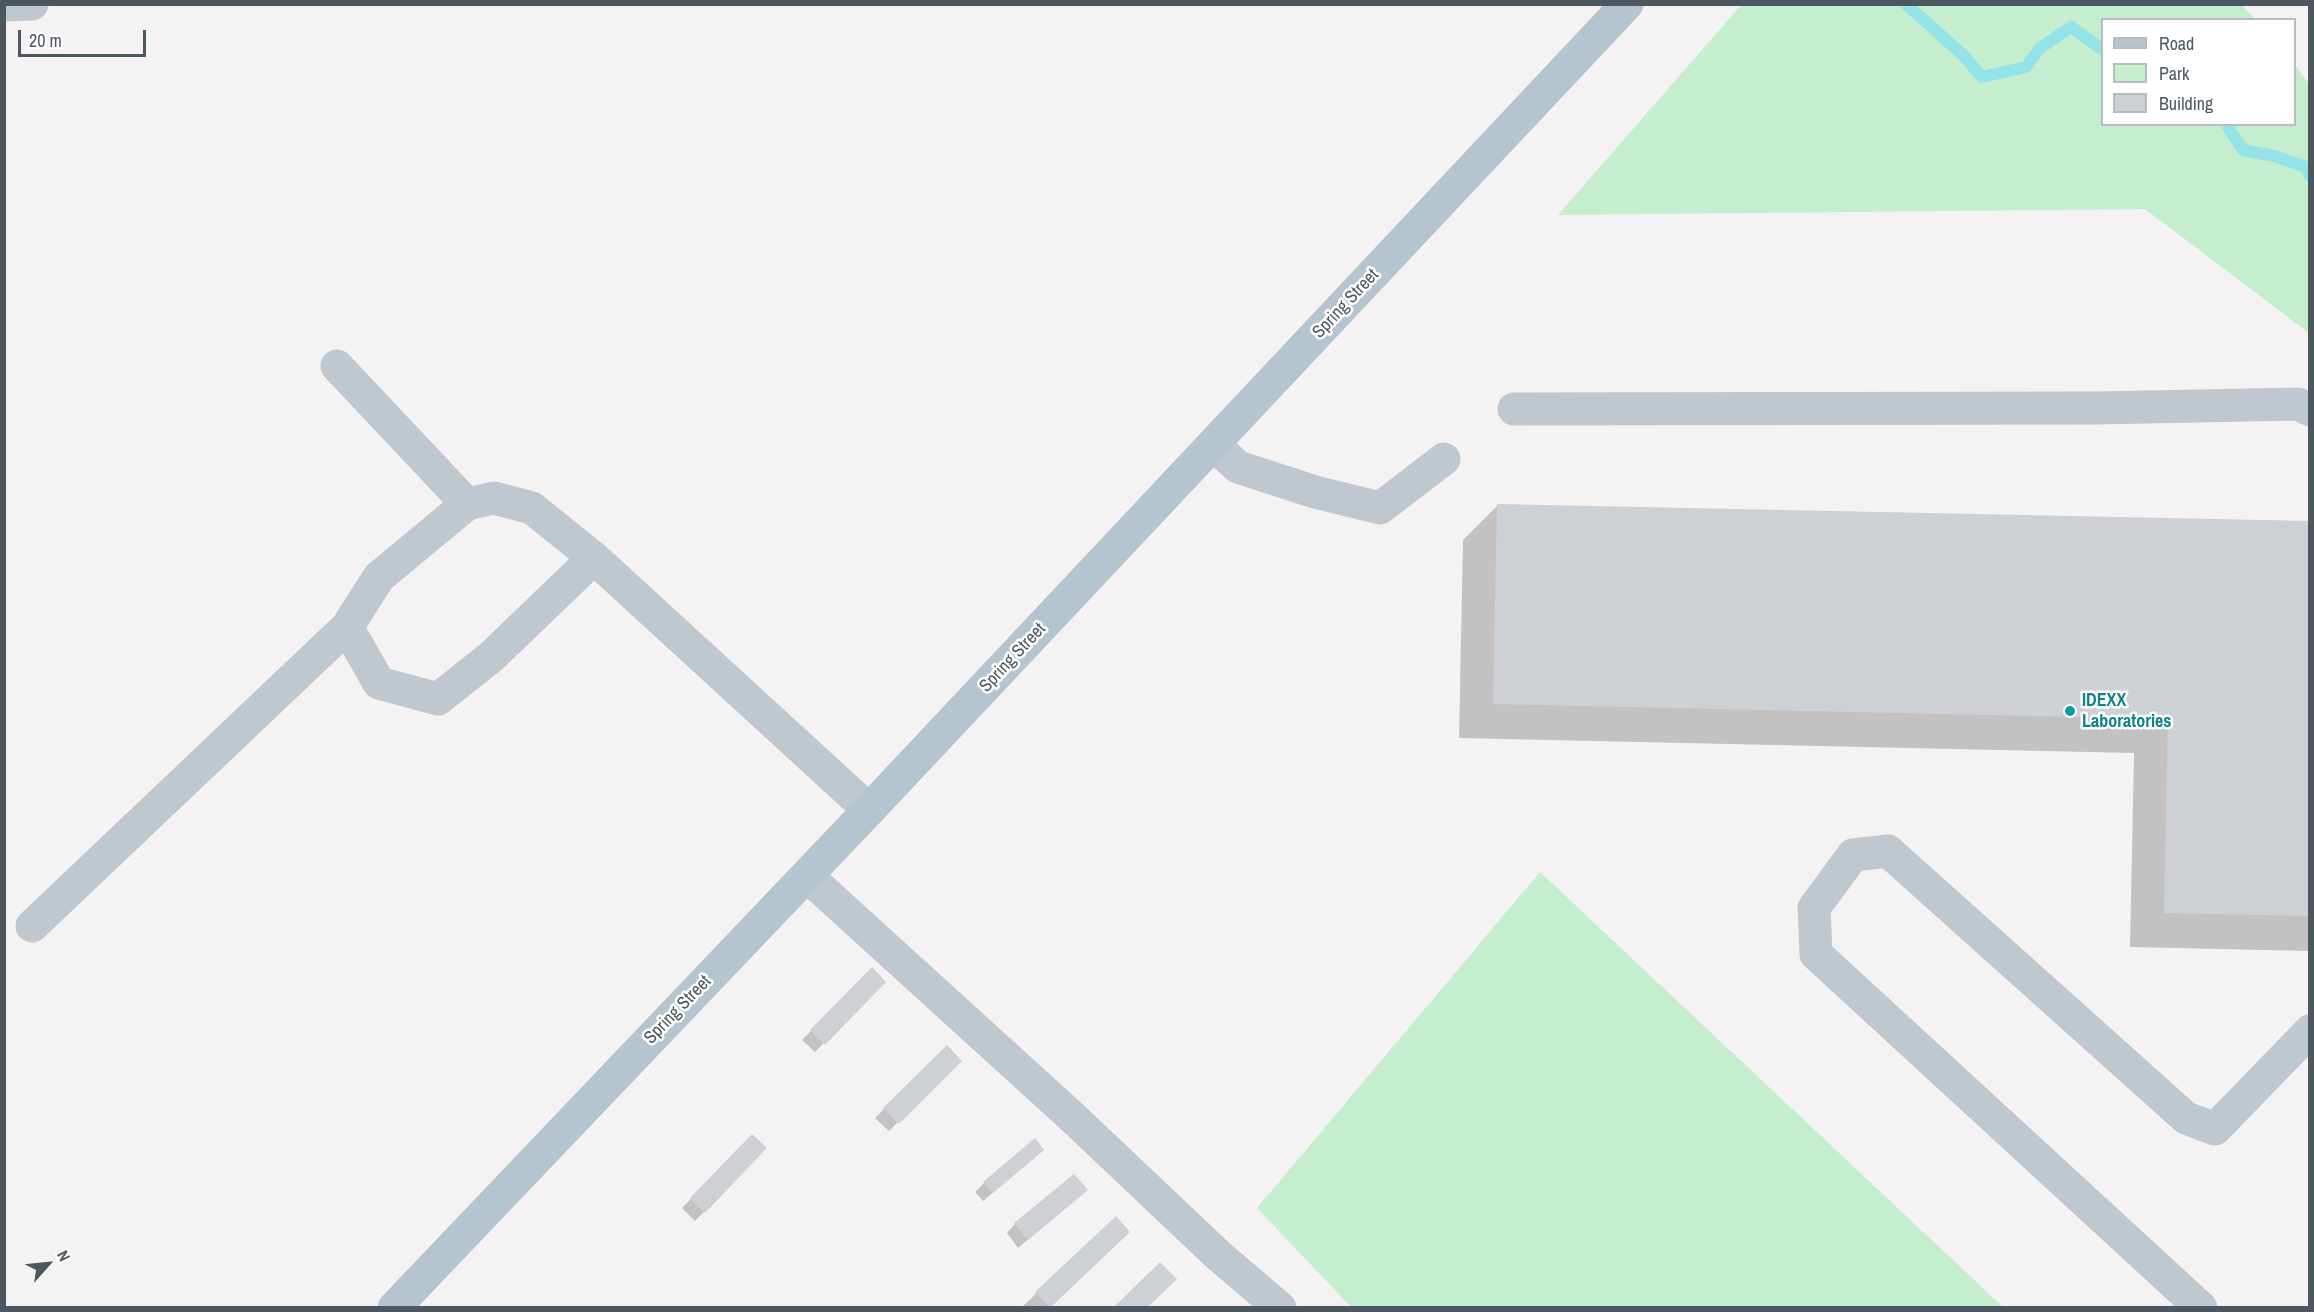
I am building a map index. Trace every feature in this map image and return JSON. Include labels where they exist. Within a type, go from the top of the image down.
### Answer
[{"type":"main road","name":"Spring Street","points":[[394,1308],[807,876],[1627,4]]},
{"type":"street","points":[[4,5],[32,4]]},
{"type":"street","points":[[337,366],[467,504]]},
{"type":"street","points":[[1514,409],[2096,408],[2298,404],[2310,410]]},
{"type":"street","points":[[1214,445],[1238,467],[1315,492],[1380,508],[1444,459]]},
{"type":"street","points":[[32,926],[347,627],[379,578],[467,504],[494,498],[532,508],[594,558],[869,810]]},
{"type":"street","points":[[347,627],[380,684],[438,699],[491,657],[594,558]]},
{"type":"street","points":[[2201,1308],[1816,954],[1814,908],[1853,855],[1888,850],[2186,1118],[2215,1128],[2310,1031]]},
{"type":"street","points":[[807,876],[1061,1107],[1218,1255],[1280,1308]]},
{"type":"green space","points":[[1742,4],[2242,5],[2254,18],[2101,18],[2101,126],[2296,126],[2296,66],[2309,84],[2309,333],[2145,209],[1558,215]]},
{"type":"green space","points":[[1540,872],[2003,1307],[1351,1307],[1257,1208]]},
{"type":"building","name":"IDEXX Laboratories","points":[[1497,504],[2310,521],[2310,916],[2164,913],[2168,719],[1493,704]]},
{"type":"building","points":[[872,967],[886,982],[825,1045],[810,1030]]},
{"type":"building","points":[[947,1045],[962,1061],[899,1124],[883,1108]]},
{"type":"building","points":[[752,1134],[767,1148],[705,1213],[690,1198]]},
{"type":"building","points":[[1035,1138],[1044,1150],[993,1193],[983,1182]]},
{"type":"building","points":[[1074,1174],[1088,1190],[1028,1240],[1014,1223]]},
{"type":"building","points":[[1116,1216],[1130,1232],[1050,1308],[1035,1292]]},
{"type":"building","points":[[1160,1262],[1177,1279],[1147,1308],[1113,1308]]},
{"type":"waterway","points":[[1906,4],[1964,56],[1982,77],[2026,67],[2040,48],[2071,27],[2101,48]]},
{"type":"waterway","points":[[2227,126],[2243,150],[2274,156],[2306,167],[2310,176]]},
{"type":"place","name":"IDEXX Laboratories","points":[[2070,711]]}]
